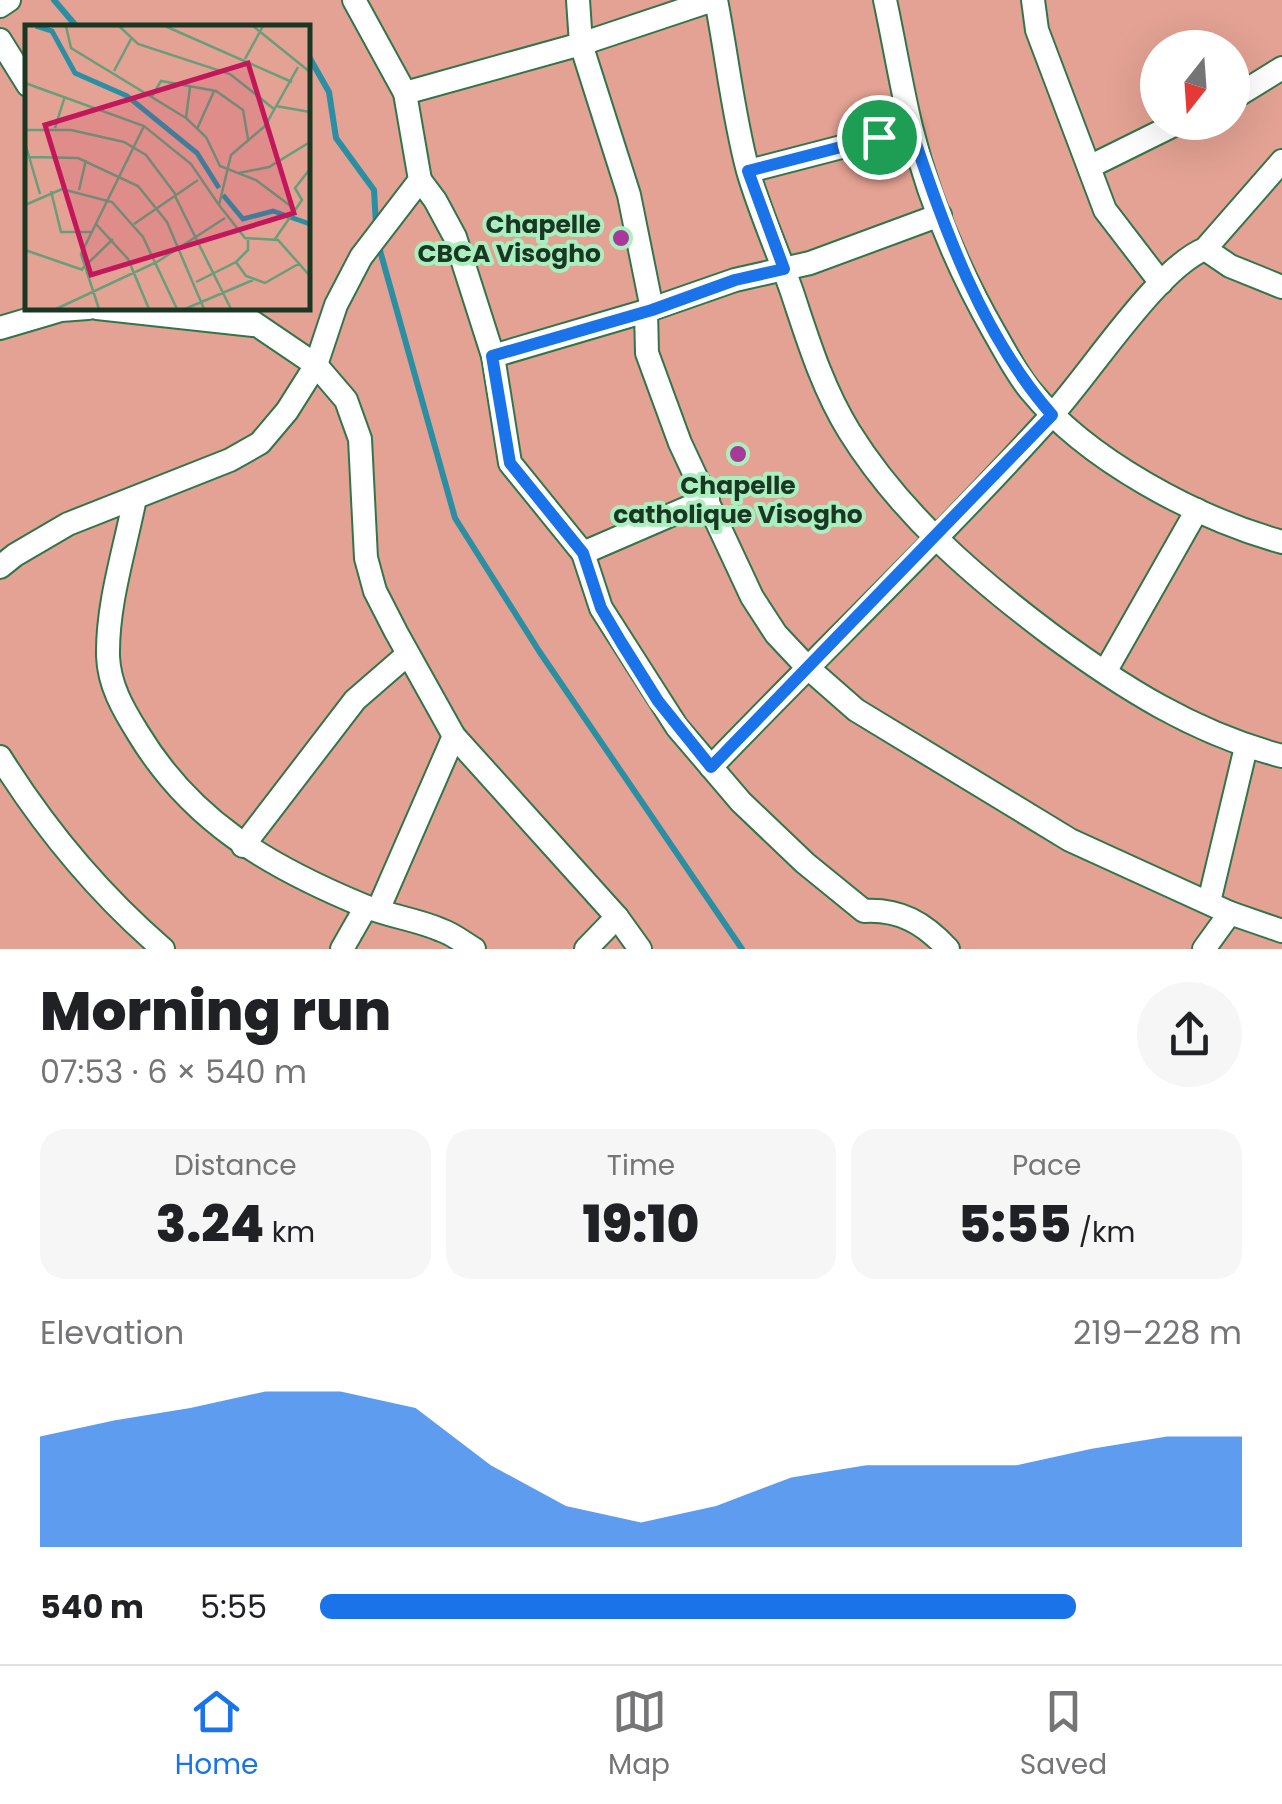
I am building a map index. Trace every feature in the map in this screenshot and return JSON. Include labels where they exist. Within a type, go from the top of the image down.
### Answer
[{"type":"street","points":[[0,6],[9,0]]},
{"type":"street","points":[[354,0],[405,93],[420,180],[455,236],[492,356],[510,463],[583,553],[601,608],[621,642],[658,701],[711,767],[805,863],[864,911],[883,910],[908,916],[948,949]]},
{"type":"street","points":[[578,0],[582,44],[629,195],[649,310],[647,354],[680,443],[752,597],[776,634],[856,710],[1070,840],[1140,875],[1282,931]]},
{"type":"street","points":[[405,93],[582,44],[715,0],[748,171],[824,388],[872,464],[934,538],[1024,614],[1104,672],[1144,700],[1193,725],[1282,756]]},
{"type":"street","points":[[885,0],[911,129],[940,215],[977,302],[1027,386],[1052,415],[1134,474],[1197,510],[1246,532],[1282,542]]},
{"type":"street","points":[[1034,0],[1038,30],[1105,210],[1160,282]]},
{"type":"street","points":[[0,40],[25,80]]},
{"type":"street","points":[[1250,87],[1282,68]]},
{"type":"street","points":[[748,171],[911,129]]},
{"type":"street","points":[[1088,167],[1143,140]]},
{"type":"street","points":[[711,767],[1052,415],[1160,282],[1205,249],[1282,161]]},
{"type":"street","points":[[0,568],[14,555],[68,524],[230,460],[260,443],[287,411],[316,365],[336,305],[361,257],[420,180]]},
{"type":"street","points":[[492,356],[735,280],[810,263],[940,215]]},
{"type":"street","points":[[1205,249],[1230,266],[1282,287]]},
{"type":"street","points":[[0,328],[61,310]]},
{"type":"street","points":[[116,310],[262,326]]},
{"type":"street","points":[[235,310],[316,365],[346,400],[360,439],[366,558],[376,592],[408,654],[454,736],[617,917],[640,949]]},
{"type":"street","points":[[134,498],[108,655],[112,683],[122,707],[157,765],[188,800],[243,846],[372,908],[444,930],[474,949]]},
{"type":"street","points":[[583,553],[708,498]]},
{"type":"street","points":[[1104,672],[1197,510]]},
{"type":"street","points":[[243,846],[354,700],[408,654]]},
{"type":"street","points":[[342,949],[372,908],[454,736]]},
{"type":"street","points":[[1204,949],[1220,908],[1246,746]]},
{"type":"street","points":[[0,757],[72,859],[120,912],[163,949]]},
{"type":"street","points":[[586,949],[617,917]]},
{"type":"shaded area","points":[[0,0],[1282,0],[1282,949],[0,949]]},
{"type":"waterway","points":[[54,0],[75,25]]},
{"type":"waterway","points":[[310,59],[329,92],[336,138],[374,190],[376,225]]},
{"type":"waterway","points":[[379,247],[455,518],[539,651],[742,949]]},
{"type":"place","name":"Chapelle CBCA Visogho","points":[[621,238]]},
{"type":"place","name":"Chapelle catholique Visogho","points":[[738,454]]},
{"type":"route","points":[[911,129],[940,215],[977,302],[1027,386],[1052,415],[711,767],[658,701],[621,642],[601,608],[583,553],[510,463],[492,356],[652,310],[735,280],[784,269],[748,171],[879,137],[911,129]]}]
